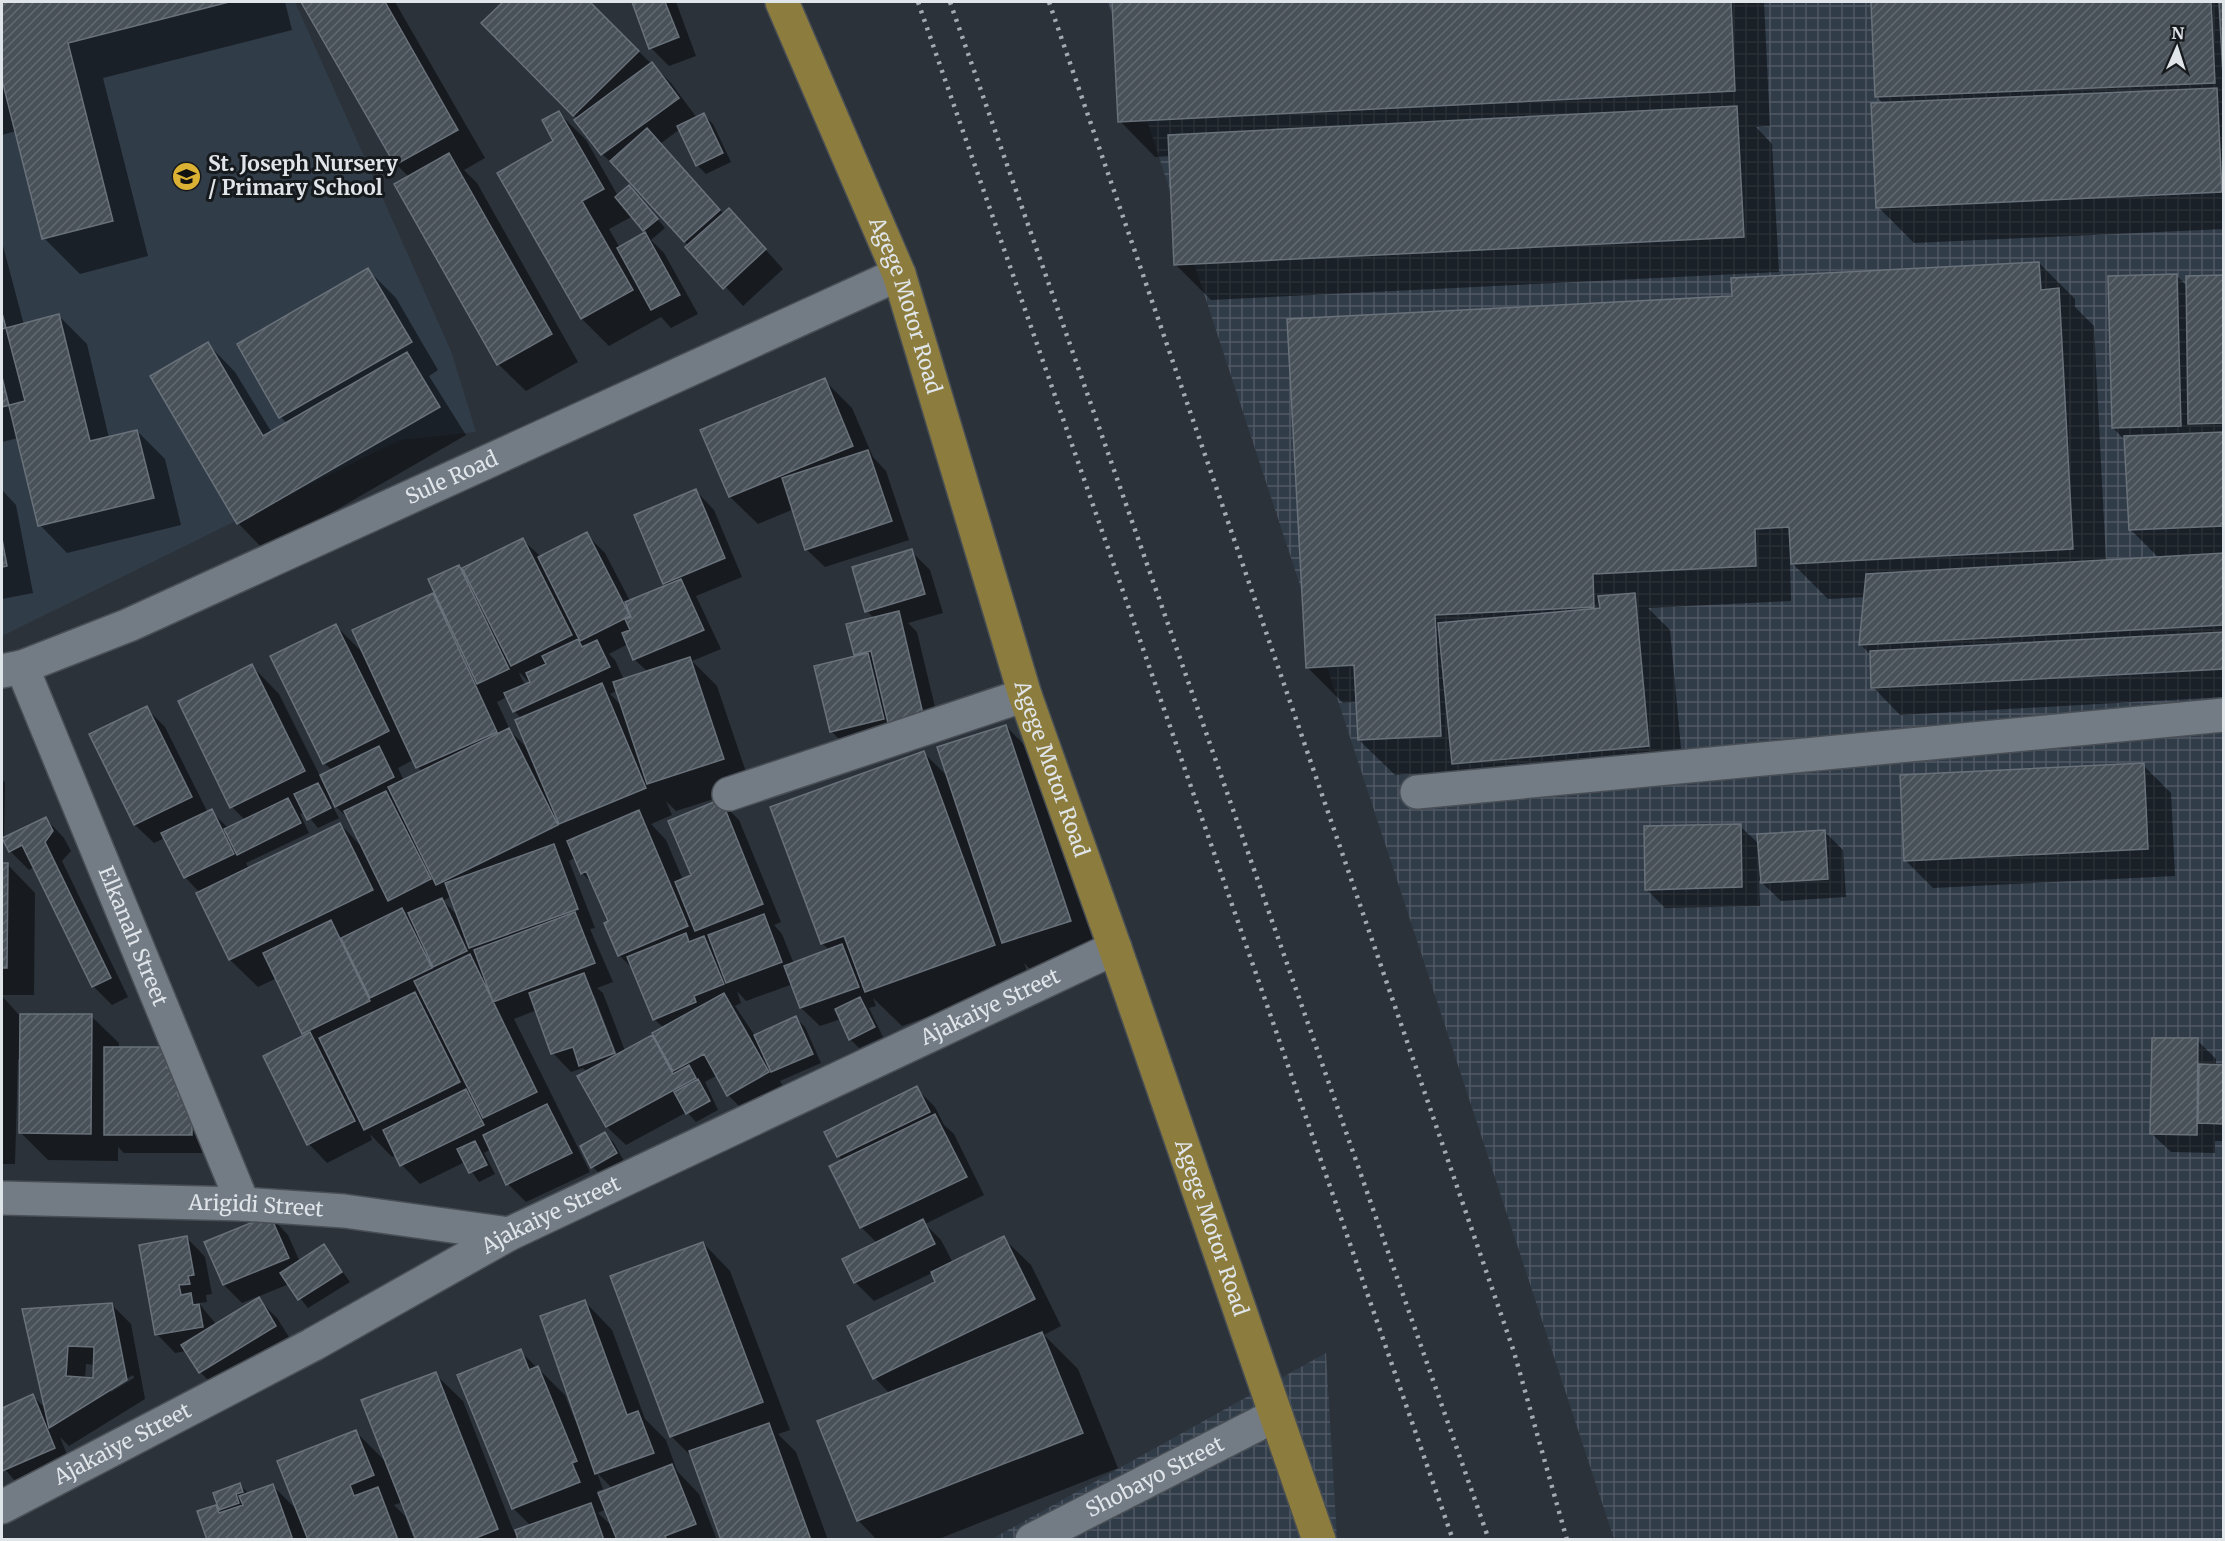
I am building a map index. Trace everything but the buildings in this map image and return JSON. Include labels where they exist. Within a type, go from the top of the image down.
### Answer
[{"type":"main road","name":"Agege Motor Road","points":[[782,2],[899,274],[1025,695],[1319,1539]]},
{"type":"street","name":"Sule Road","points":[[12,669],[129,625],[899,274]]},
{"type":"street","name":"Elkanah Street","points":[[12,669],[243,1204]]},
{"type":"street","points":[[729,794],[1025,695]]},
{"type":"street","points":[[1417,792],[2223,715]]},
{"type":"street","name":"Ajakaiye Street","points":[[2,1507],[312,1346],[509,1234],[1115,948]]},
{"type":"street","name":"Arigidi Street","points":[[2,1198],[243,1204],[344,1211],[509,1234]]},
{"type":"street","name":"Shobayo Street","points":[[1032,1539],[1276,1415]]},
{"type":"shaded area","name":"St. Joseph Nursery / Primary School","points":[[2,2],[295,2],[451,351],[476,432],[400,440],[2,636]]},
{"type":"shaded area","points":[[1108,2],[2223,2],[2223,1539],[1614,1539]]},
{"type":"shaded area","points":[[1326,1353],[1337,1539],[992,1539]]},
{"type":"railway","points":[[918,2],[1453,1540]]},
{"type":"railway","points":[[950,2],[1489,1540]]},
{"type":"railway","points":[[1049,2],[1514,1352],[1567,1540]]},
{"type":"place","name":"St. Joseph Nursery / Primary School","points":[[187,176]]}]
